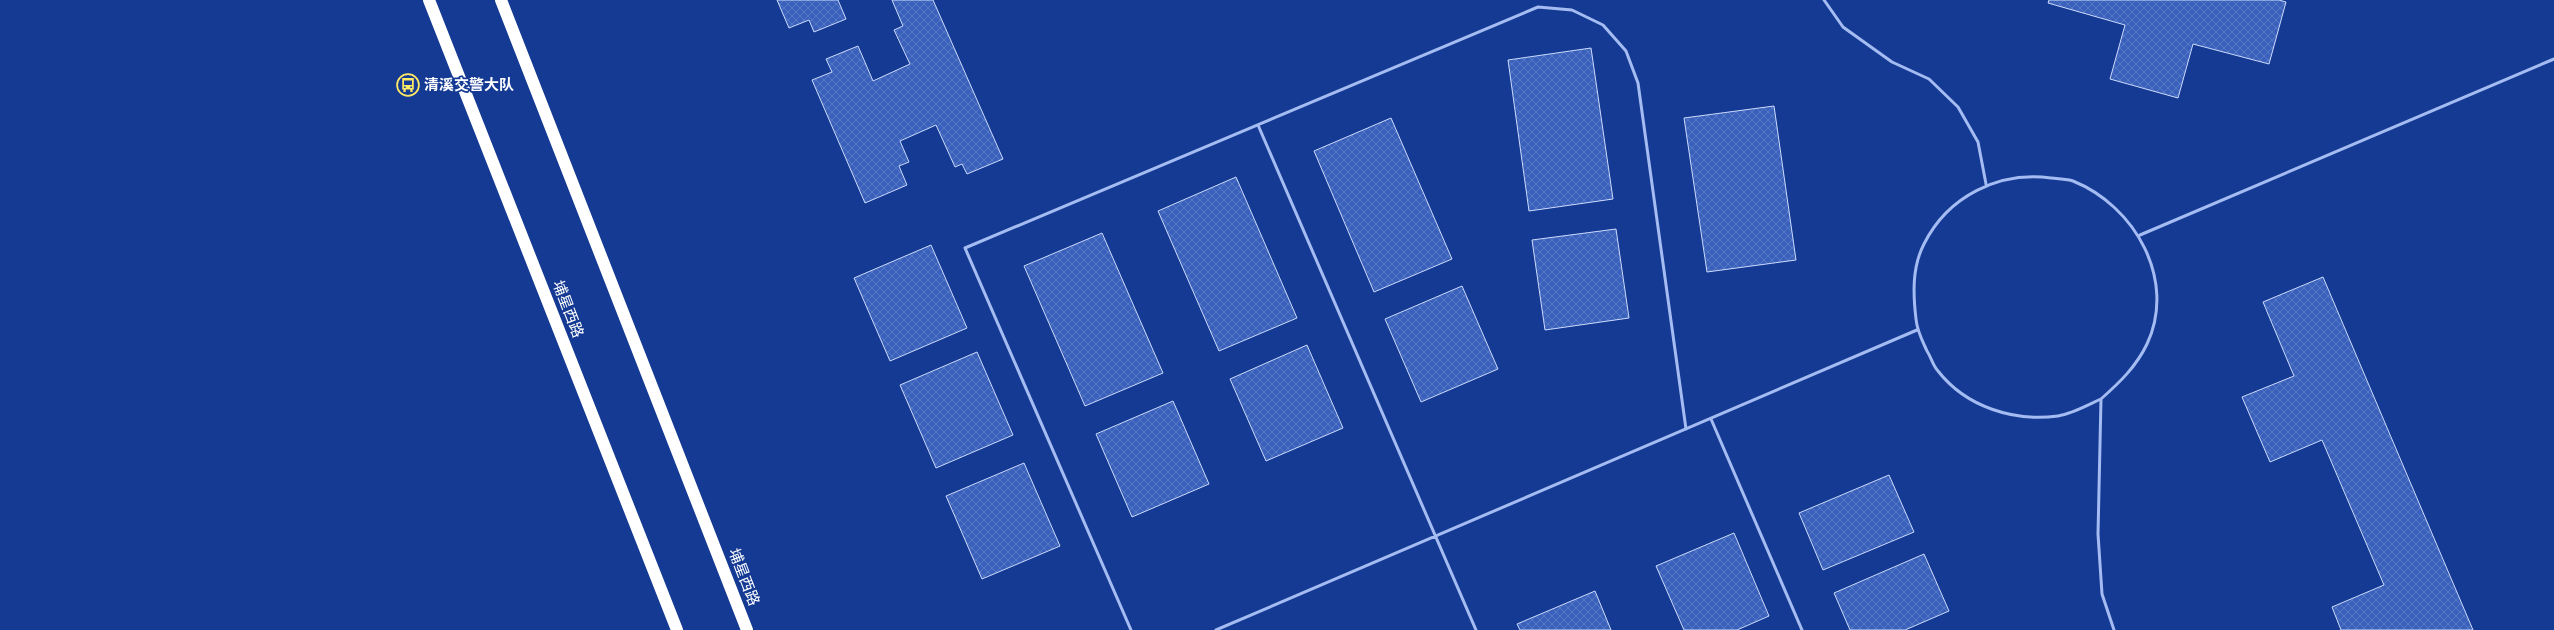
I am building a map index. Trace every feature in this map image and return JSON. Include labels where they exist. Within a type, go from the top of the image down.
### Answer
[{"type":"highway","name":"埔星西路","points":[[429,0],[677,630]]},
{"type":"highway","name":"埔星西路","points":[[501,0],[748,630]]},
{"type":"lane","points":[[1824,0],[1843,27],[1892,62],[1929,79],[1958,107],[1978,142],[1986,184]]},
{"type":"lane","points":[[1131,630],[965,248],[1538,7],[1572,10],[1603,25],[1626,51],[1638,83],[1686,429]]},
{"type":"lane","points":[[2140,235],[2554,59]]},
{"type":"lane","points":[[1258,125],[1476,630]]},
{"type":"lane","points":[[2029,175],[2072,181],[2111,202],[2140,235],[2154,270],[2156,307],[2148,343],[2128,375],[2101,399],[2059,416],[2014,417],[1971,401],[1938,371],[1917,330],[1912,287],[1924,244],[1949,209],[1986,184],[2029,175]]},
{"type":"lane","points":[[1216,630],[1917,330]]},
{"type":"lane","points":[[2101,399],[2098,534],[2102,594],[2114,630]]},
{"type":"lane","points":[[1711,419],[1802,630]]},
{"type":"building","points":[[777,0],[838,0],[846,19],[814,32],[809,20],[789,28]]},
{"type":"building","points":[[892,0],[933,0],[1003,159],[967,174],[962,164],[955,167],[936,125],[900,141],[909,162],[899,166],[907,185],[865,203],[812,80],[832,72],[826,59],[858,46],[873,81],[910,64],[894,30],[903,26]]},
{"type":"building","points":[[2049,0],[2279,0],[2286,2],[2269,64],[2193,44],[2178,98],[2110,79],[2125,25],[2048,3]]},
{"type":"building","points":[[1591,48],[1613,199],[1529,211],[1508,60]]},
{"type":"building","points":[[1774,106],[1796,260],[1707,272],[1684,118]]},
{"type":"building","points":[[1391,118],[1452,259],[1374,292],[1314,151]]},
{"type":"building","points":[[1236,177],[1297,318],[1219,351],[1158,211]]},
{"type":"building","points":[[1616,229],[1629,318],[1545,330],[1532,240]]},
{"type":"building","points":[[1102,233],[1163,373],[1085,406],[1024,266]]},
{"type":"building","points":[[931,245],[967,328],[890,361],[854,278]]},
{"type":"building","points":[[2323,277],[2473,630],[2341,630],[2332,607],[2384,585],[2322,440],[2270,462],[2242,397],[2294,376],[2263,302]]},
{"type":"building","points":[[1462,286],[1498,369],[1421,402],[1385,319]]},
{"type":"building","points":[[1307,345],[1343,428],[1266,461],[1230,379]]},
{"type":"building","points":[[977,352],[1013,435],[936,468],[900,385]]},
{"type":"building","points":[[1173,401],[1209,484],[1132,517],[1096,434]]},
{"type":"building","points":[[1024,463],[1060,546],[982,579],[946,496]]},
{"type":"building","points":[[1889,475],[1914,532],[1823,570],[1799,513]]},
{"type":"building","points":[[1734,533],[1769,616],[1737,630],[1684,630],[1656,566]]},
{"type":"building","points":[[1924,554],[1949,611],[1905,630],[1850,630],[1834,593]]},
{"type":"building","points":[[1595,591],[1611,630],[1520,630],[1517,624]]},
{"type":"place","name":"清溪交警大队","points":[[408,85]]}]
